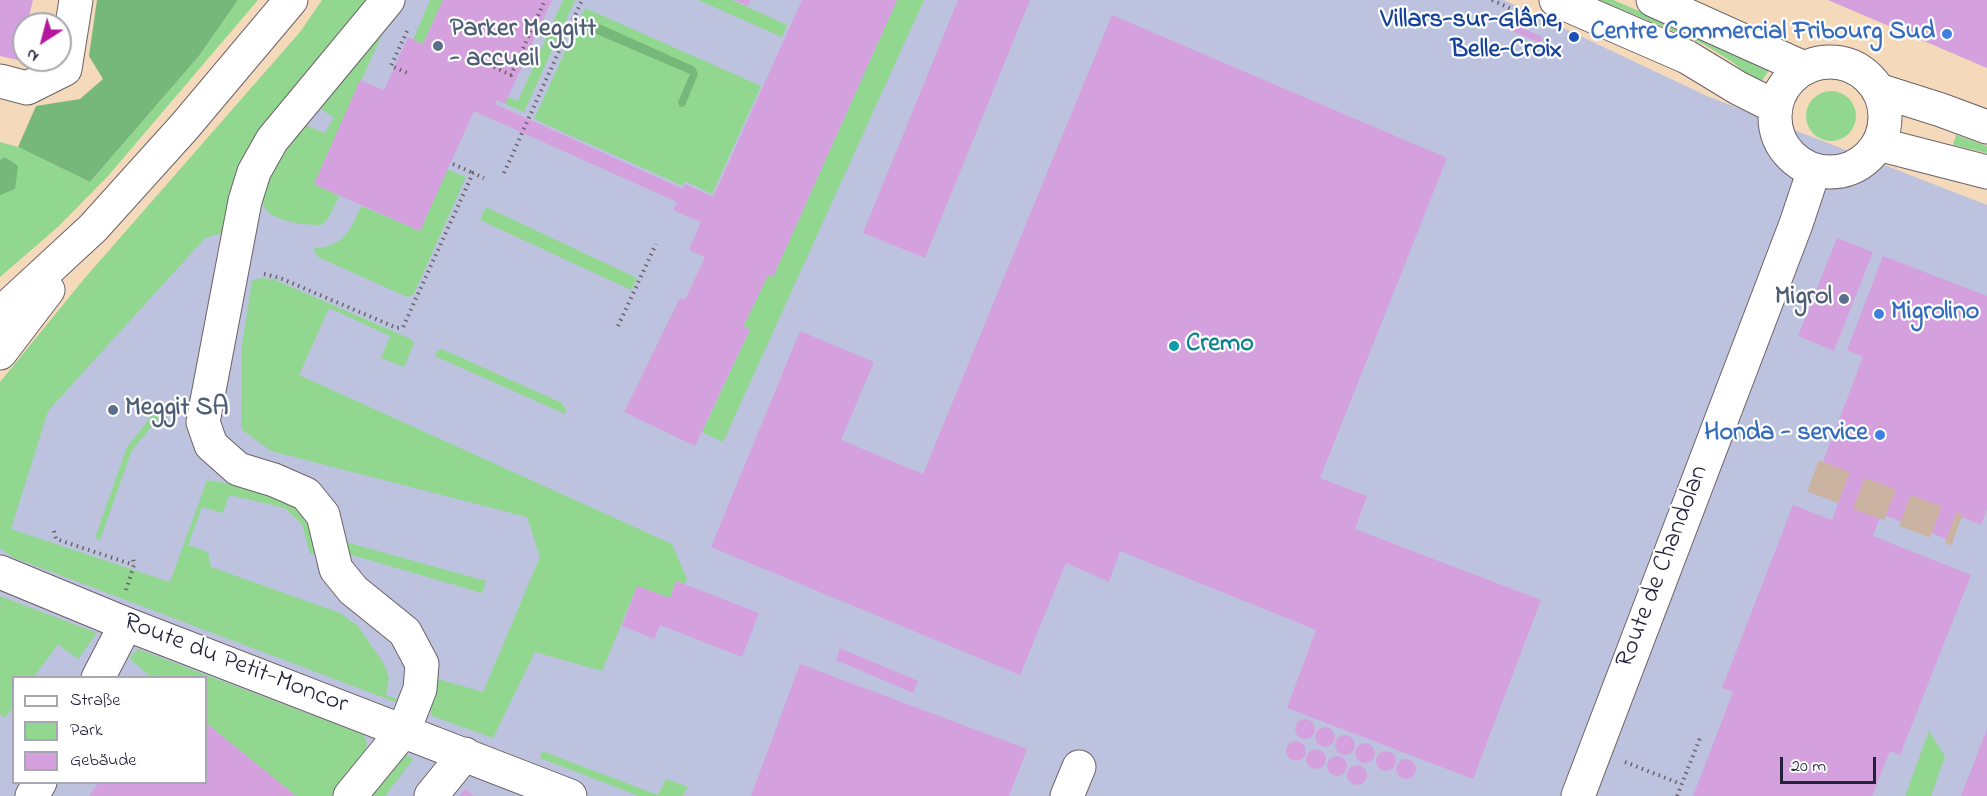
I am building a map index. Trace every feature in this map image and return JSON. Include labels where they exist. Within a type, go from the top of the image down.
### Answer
[{"type":"main road","points":[[0,81],[27,88],[65,69],[76,0]]},
{"type":"main road","points":[[0,314],[93,228],[186,126],[291,0]]},
{"type":"main road","points":[[350,796],[404,730],[420,689],[422,664],[405,632],[353,590],[336,569],[323,515],[306,494],[274,480],[238,469],[211,445],[203,422],[245,201],[254,172],[272,140],[295,110],[388,0]]},
{"type":"main road","points":[[1556,0],[1687,57],[1738,88],[1776,107]]},
{"type":"main road","points":[[1653,0],[1804,68]]},
{"type":"main road","points":[[1817,63],[1845,64],[1858,69],[1870,78],[1878,90],[1884,103],[1883,133],[1870,156],[1856,166],[1843,171],[1814,170],[1791,156],[1782,145],[1775,125],[1778,98],[1788,81],[1804,68],[1817,63]]},
{"type":"main road","points":[[1878,90],[1987,127]]},
{"type":"main road","points":[[1878,144],[1987,172]]},
{"type":"main road","name":"Route de Chandolan","points":[[1578,796],[1796,224],[1814,170]]},
{"type":"main road","points":[[0,353],[93,228]]},
{"type":"main road","name":"Route du Petit-Moncor","points":[[0,572],[126,624],[570,796]]},
{"type":"main road","points":[[99,676],[126,624]]},
{"type":"main road","points":[[431,796],[465,754]]},
{"type":"path","points":[[494,67],[511,75],[545,0]]},
{"type":"path","points":[[504,173],[582,0]]},
{"type":"path","points":[[408,28],[391,66],[410,74]]},
{"type":"path","points":[[453,164],[484,178]]},
{"type":"path","points":[[259,274],[280,278],[397,328],[403,327],[473,172]]},
{"type":"path","points":[[618,326],[656,244]]},
{"type":"path","points":[[54,531],[56,539],[134,566]]},
{"type":"path","points":[[126,590],[134,566],[133,557]]},
{"type":"path","points":[[1677,796],[1700,738]]},
{"type":"path","points":[[1623,762],[1681,784]]},
{"type":"shaded area","points":[[336,0],[1504,0],[1707,96],[1987,205],[1987,796],[0,796],[0,432]]},
{"type":"green space","points":[[97,0],[238,0],[199,56],[90,182],[18,147],[36,106],[80,99],[103,79],[89,56]]},
{"type":"green space","points":[[238,0],[258,0],[108,176],[59,226],[0,277],[0,142],[18,147],[90,182],[199,56]]},
{"type":"green space","points":[[322,0],[366,0],[269,120],[222,233],[205,238],[48,411],[11,529],[170,582],[207,480],[279,492],[309,519],[321,553],[310,554],[302,524],[285,508],[229,495],[223,513],[202,507],[188,545],[208,552],[211,567],[340,613],[358,626],[384,664],[389,678],[386,695],[404,702],[403,705],[12,557],[0,548],[0,382],[84,279],[300,32]]},
{"type":"green space","points":[[430,0],[443,0],[423,44],[413,40]]},
{"type":"green space","points":[[563,0],[575,0],[524,112],[505,104],[508,97],[518,101]]},
{"type":"green space","points":[[698,0],[732,0],[787,25],[782,37]]},
{"type":"green space","points":[[897,0],[924,0],[723,442],[702,432],[750,330],[743,327],[768,275],[773,277]]},
{"type":"green space","points":[[1600,0],[1613,0],[1771,67],[1760,84],[1731,61],[1703,44]]},
{"type":"green space","points":[[585,8],[761,86],[712,194],[685,181],[683,186],[534,119]]},
{"type":"green space","points":[[391,15],[314,184],[339,196],[328,219],[321,225],[308,225],[272,215],[262,203],[267,183],[295,135],[301,127],[307,126],[325,133],[334,117],[320,107]]},
{"type":"green space","points":[[588,19],[695,67],[698,74],[685,106],[680,107],[678,102],[690,74],[587,30],[584,22]]},
{"type":"green space","points":[[1826,91],[1836,91],[1849,98],[1856,111],[1856,121],[1849,134],[1836,141],[1826,141],[1817,137],[1810,130],[1806,121],[1806,111],[1810,102],[1817,95]]},
{"type":"green space","points":[[1956,135],[1987,146],[1987,153],[1953,145]]},
{"type":"green space","points":[[5,157],[18,166],[15,189],[0,195],[0,160]]},
{"type":"green space","points":[[447,169],[466,177],[414,294],[407,297],[318,257],[313,248],[332,245],[339,241],[354,222],[361,206],[420,231]]},
{"type":"green space","points":[[486,207],[637,278],[631,290],[480,220]]},
{"type":"green space","points":[[260,278],[273,279],[411,339],[414,343],[404,367],[381,358],[390,336],[329,308],[299,375],[672,544],[687,579],[684,584],[676,581],[670,598],[637,586],[602,671],[535,652],[493,738],[432,716],[429,707],[438,679],[483,692],[540,557],[527,517],[271,451],[241,429],[242,344],[252,281]]},
{"type":"green space","points":[[442,349],[562,403],[566,410],[565,414],[435,356],[437,351]]},
{"type":"green space","points":[[161,404],[166,409],[132,450],[100,540],[95,538],[127,447]]},
{"type":"green space","points":[[342,541],[486,581],[482,593],[345,553]]},
{"type":"green space","points":[[0,596],[97,633],[78,659],[58,644],[35,676],[12,676],[12,708],[5,718],[0,714]]},
{"type":"green space","points":[[138,649],[364,735],[367,744],[364,755],[332,796],[296,796],[207,724],[207,676],[150,676],[129,658]]},
{"type":"green space","points":[[1929,731],[1945,756],[1931,796],[1905,796]]},
{"type":"green space","points":[[542,751],[658,795],[666,779],[688,787],[682,796],[639,796],[540,758]]},
{"type":"green space","points":[[400,754],[414,758],[385,796],[366,796]]},
{"type":"building","points":[[0,0],[33,0],[30,12],[12,12],[12,59],[0,56]]},
{"type":"building","points":[[443,0],[552,0],[505,104],[497,100],[495,104],[683,189],[685,184],[713,197],[802,0],[897,0],[773,277],[768,275],[743,327],[750,329],[695,446],[624,412],[680,298],[685,300],[705,257],[689,250],[701,222],[673,210],[677,202],[474,111],[420,231],[314,184],[360,80],[384,90],[408,37],[423,44]]},
{"type":"building","points":[[735,0],[750,0],[748,6]]},
{"type":"building","points":[[958,0],[1030,0],[925,258],[863,233]]},
{"type":"building","name":"Centre Commercial Fribourg Sud","points":[[1828,0],[1987,0],[1987,68]]},
{"type":"building","name":"Cremo","points":[[1112,15],[1447,158],[1320,478],[1367,496],[1355,529],[1541,600],[1473,779],[1287,708],[1316,630],[1120,551],[1109,582],[1066,563],[1020,675],[711,547],[800,331],[874,362],[841,440],[923,474]]},
{"type":"building","points":[[1511,23],[1543,37],[1540,43],[1508,29]]},
{"type":"building","points":[[1837,238],[1873,252],[1834,351],[1798,336]]},
{"type":"building","points":[[1883,256],[1987,296],[1987,509],[1981,525],[1959,516],[1949,540],[1881,514],[1873,536],[1971,575],[1900,755],[1890,751],[1872,796],[1693,796],[1733,692],[1722,688],[1793,505],[1832,520],[1840,498],[1813,488],[1863,357],[1847,350]]},
{"type":"building","points":[[676,581],[759,613],[742,657],[660,625],[654,639],[622,626],[637,586],[670,598]]},
{"type":"building","points":[[840,648],[918,681],[913,693],[836,660]]},
{"type":"building","points":[[800,664],[1027,749],[1009,796],[751,796]]},
{"type":"building","points":[[1305,719],[1312,722],[1315,729],[1312,736],[1305,739],[1298,736],[1295,729],[1298,722]]},
{"type":"building","points":[[207,724],[296,796],[89,796],[98,784],[207,784]]},
{"type":"building","points":[[1325,727],[1332,730],[1335,737],[1332,744],[1325,747],[1318,744],[1315,737],[1318,730]]},
{"type":"building","points":[[1987,729],[1987,796],[1961,796]]},
{"type":"building","points":[[1345,735],[1352,738],[1355,745],[1352,752],[1345,755],[1338,752],[1335,745],[1338,738]]},
{"type":"building","points":[[1296,741],[1303,744],[1306,751],[1303,758],[1296,761],[1289,758],[1286,751],[1289,744]]},
{"type":"building","points":[[1365,743],[1372,746],[1375,753],[1372,760],[1365,763],[1358,760],[1355,753],[1358,746]]},
{"type":"building","points":[[1316,749],[1323,752],[1326,759],[1323,766],[1316,769],[1309,766],[1306,759],[1309,752]]},
{"type":"building","points":[[1386,751],[1393,754],[1396,761],[1393,768],[1386,771],[1379,768],[1376,761],[1379,754]]},
{"type":"building","points":[[1337,756],[1344,759],[1347,766],[1344,773],[1337,776],[1330,773],[1327,766],[1330,759]]},
{"type":"building","points":[[1406,759],[1413,762],[1416,769],[1413,776],[1406,779],[1399,776],[1396,769],[1399,762]]},
{"type":"building","points":[[1357,765],[1364,768],[1367,775],[1364,782],[1357,785],[1350,782],[1347,775],[1350,768]]},
{"type":"building","points":[[465,789],[474,796],[459,796]]},
{"type":"tunnel","points":[[1813,476],[1957,530]]},
{"type":"place","name":"Centre Commercial Fribourg Sud","points":[[1947,34]]},
{"type":"place","name":"Villars-sur-Glâne, Belle-Croix","points":[[1574,37]]},
{"type":"place","name":"Parker Meggitt - accueil","points":[[438,46]]},
{"type":"place","name":"Migrol","points":[[1844,299]]},
{"type":"place","name":"Migrolino","points":[[1879,314]]},
{"type":"place","name":"Cremo","points":[[1174,346]]},
{"type":"place","name":"Meggit SA","points":[[113,410]]},
{"type":"place","name":"Honda - service","points":[[1880,435]]}]
